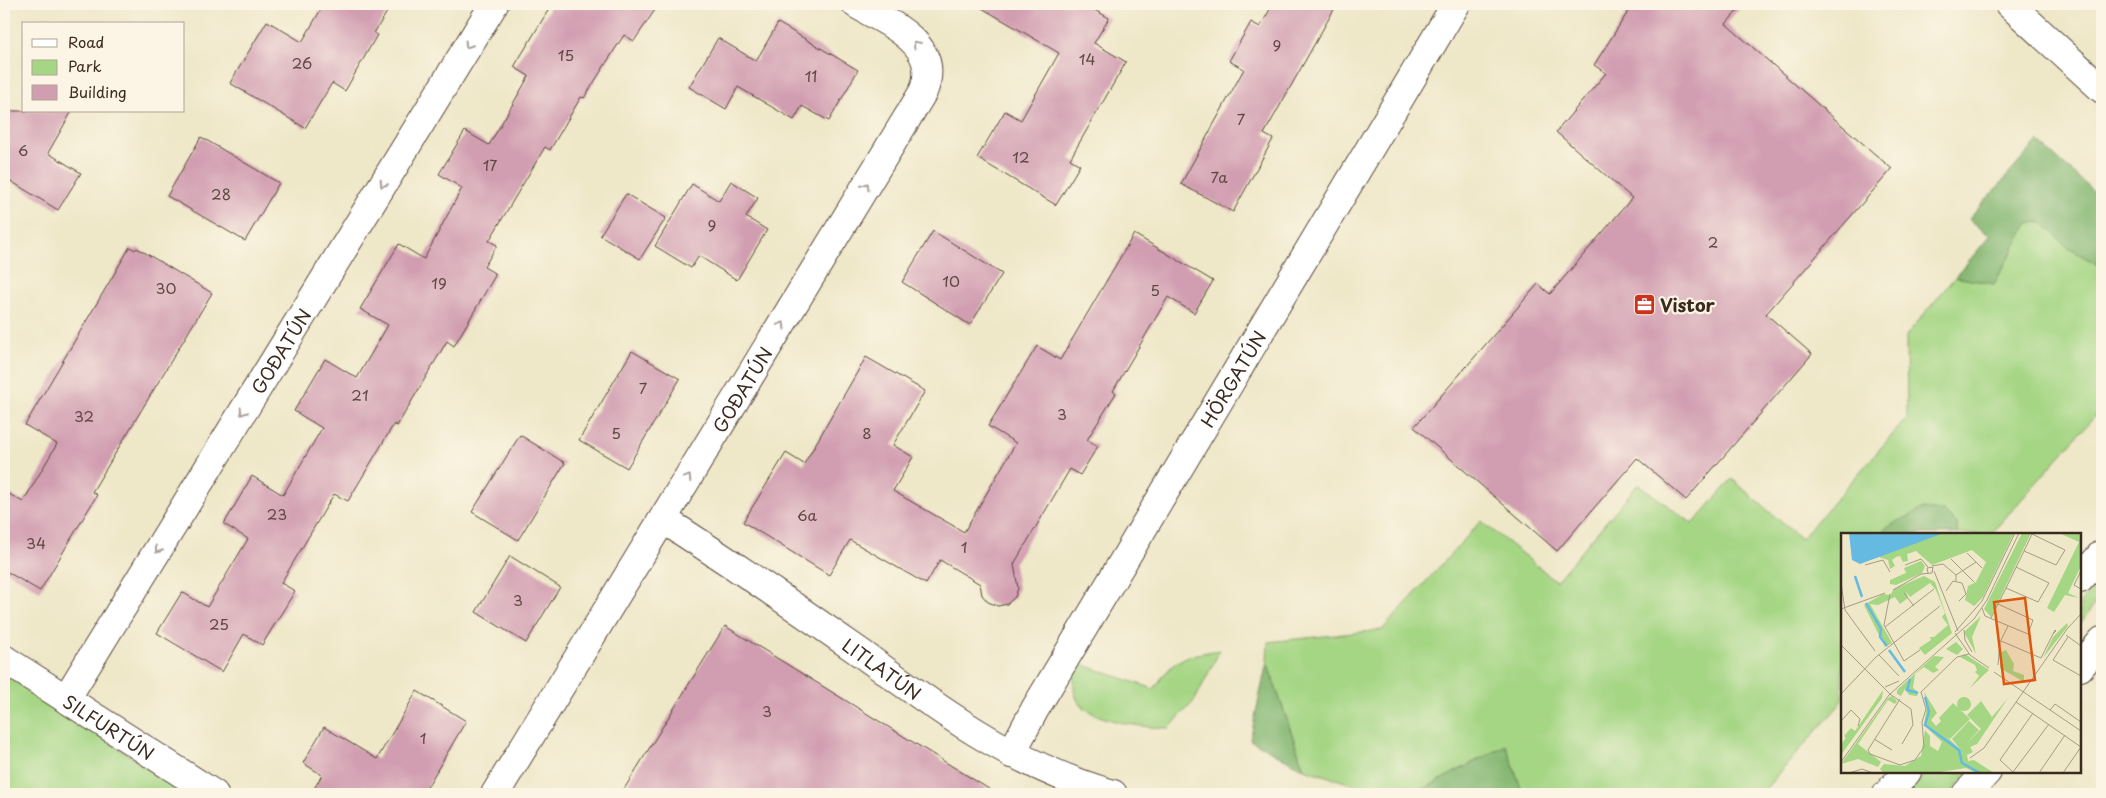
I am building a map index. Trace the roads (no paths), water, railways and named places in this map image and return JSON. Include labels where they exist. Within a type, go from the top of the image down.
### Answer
[{"type":"street","name":"GOÐATÚN","points":[[66,699],[494,4]]},
{"type":"street","name":"GOÐATÚN","points":[[495,794],[664,520],[928,80],[925,57],[914,40],[856,4]]},
{"type":"street","name":"HÖRGATÚN","points":[[1011,754],[1039,702],[1456,4]]},
{"type":"street","points":[[2010,4],[2102,89]]},
{"type":"street","name":"LITLATÚN","points":[[664,520],[744,571],[970,730],[1011,754],[1066,779],[1113,794]]},
{"type":"street","points":[[2081,578],[2102,554]]},
{"type":"street","points":[[2081,666],[2102,641]]},
{"type":"street","name":"SILFURTÚN","points":[[4,659],[214,794]]},
{"type":"street","points":[[1887,794],[1906,773]]},
{"type":"street","points":[[1966,794],[1986,773]]},
{"type":"place","name":"Vistor","points":[[1644,304]]}]
